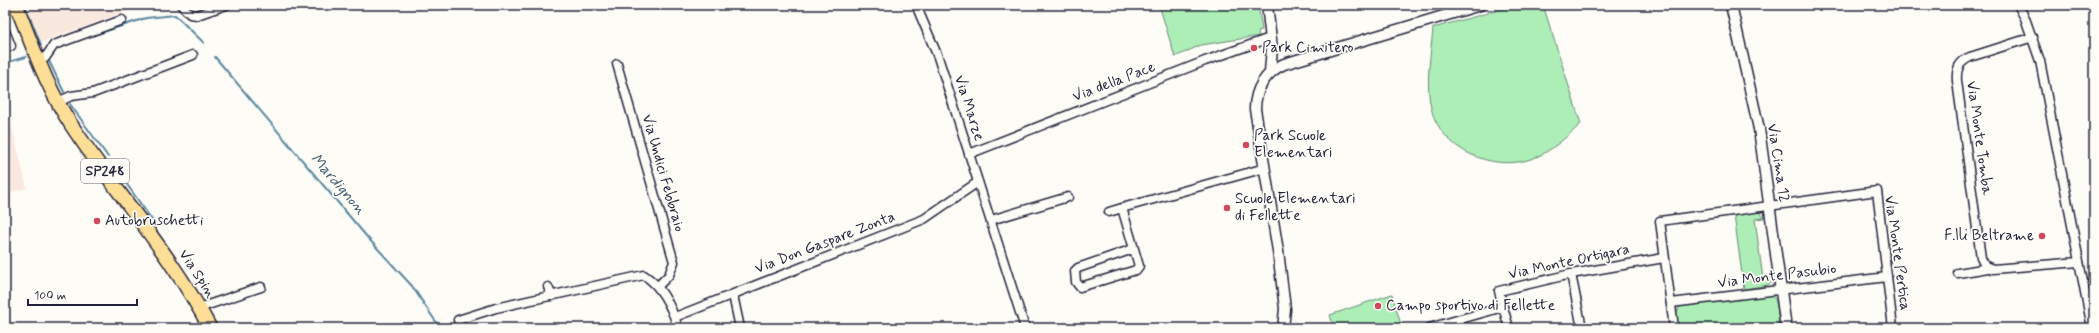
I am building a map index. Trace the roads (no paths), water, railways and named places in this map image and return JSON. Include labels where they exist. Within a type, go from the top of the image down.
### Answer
[{"type":"main road","name":"Via Spin","points":[[16,5],[39,62],[72,127],[179,274],[200,308],[210,328]]},
{"type":"street","points":[[181,5],[190,14],[197,15],[226,5]]},
{"type":"street","name":"Via Marze","points":[[916,5],[938,57],[1025,328]]},
{"type":"street","points":[[1267,5],[1271,43],[1270,72]]},
{"type":"street","points":[[1285,327],[1285,309],[1255,109],[1257,96],[1262,84],[1270,72],[1284,64],[1480,5]]},
{"type":"street","name":"Via Cima 12","points":[[1731,5],[1759,129],[1786,328]]},
{"type":"street","points":[[2018,5],[2033,37],[2040,61],[2092,328]]},
{"type":"street","points":[[39,62],[45,58],[54,45],[122,20]]},
{"type":"street","points":[[5,31],[11,46],[5,48]]},
{"type":"street","name":"Via Monte Tomba","points":[[1988,268],[1984,266],[1981,258],[1957,81],[1957,69],[1964,60],[1970,57],[2033,37]]},
{"type":"street","points":[[1271,43],[1284,64]]},
{"type":"street","name":"Via della Pace","points":[[969,154],[1205,61],[1271,43]]},
{"type":"street","points":[[58,102],[71,96],[93,93],[193,55]]},
{"type":"street","name":"Via Undici Febbraio","points":[[617,64],[674,262],[669,275],[658,286]]},
{"type":"street","points":[[1110,212],[1265,168]]},
{"type":"street","name":"Via Don Gaspare Zonta","points":[[675,317],[924,219],[978,182]]},
{"type":"street","name":"Via Monte Pertica","points":[[1770,206],[1877,191],[1893,328]]},
{"type":"street","points":[[991,220],[1068,197]]},
{"type":"street","points":[[1674,328],[1660,221],[1770,206]]},
{"type":"street","points":[[1122,208],[1139,266],[1136,270],[1080,287],[1076,282],[1074,271],[1078,268],[1133,249]]},
{"type":"street","name":"Via Monte Ortigara","points":[[1503,307],[1499,291],[1571,274],[1664,258]]},
{"type":"street","points":[[1958,273],[1988,268],[2079,262]]},
{"type":"street","points":[[1571,274],[1582,328]]},
{"type":"street","points":[[458,320],[496,308],[644,275],[658,286],[675,317],[678,328]]},
{"type":"street","name":"Via Monte Pasubio","points":[[1671,303],[1886,277]]},
{"type":"street","points":[[200,308],[261,287]]},
{"type":"street","points":[[548,287],[552,296]]},
{"type":"street","points":[[732,295],[740,328]]},
{"type":"street","points":[[1429,328],[1503,307],[1509,328]]},
{"type":"waterway","points":[[25,5],[41,45]]},
{"type":"waterway","name":"Mardignon","points":[[88,37],[146,18],[175,15],[204,43]]},
{"type":"waterway","name":"Mardignon","points":[[5,63],[26,57]]},
{"type":"waterway","name":"Mardignon","points":[[215,57],[367,237],[412,286],[440,328]]},
{"type":"waterway","points":[[49,61],[64,92]]},
{"type":"waterway","points":[[70,104],[108,157]]},
{"type":"waterway","points":[[114,166],[152,220]]},
{"type":"place","name":"Park Cimitero","points":[[1254,48]]},
{"type":"place","name":"Park Scuole Elementari","points":[[1246,145]]},
{"type":"place","name":"Scuole Elementari di Fellette","points":[[1227,208]]},
{"type":"place","name":"Autobruschetti","points":[[97,221]]},
{"type":"place","name":"F.lli Beltrame","points":[[2042,236]]},
{"type":"place","name":"Campo sportivo di Fellette","points":[[1378,306]]}]
